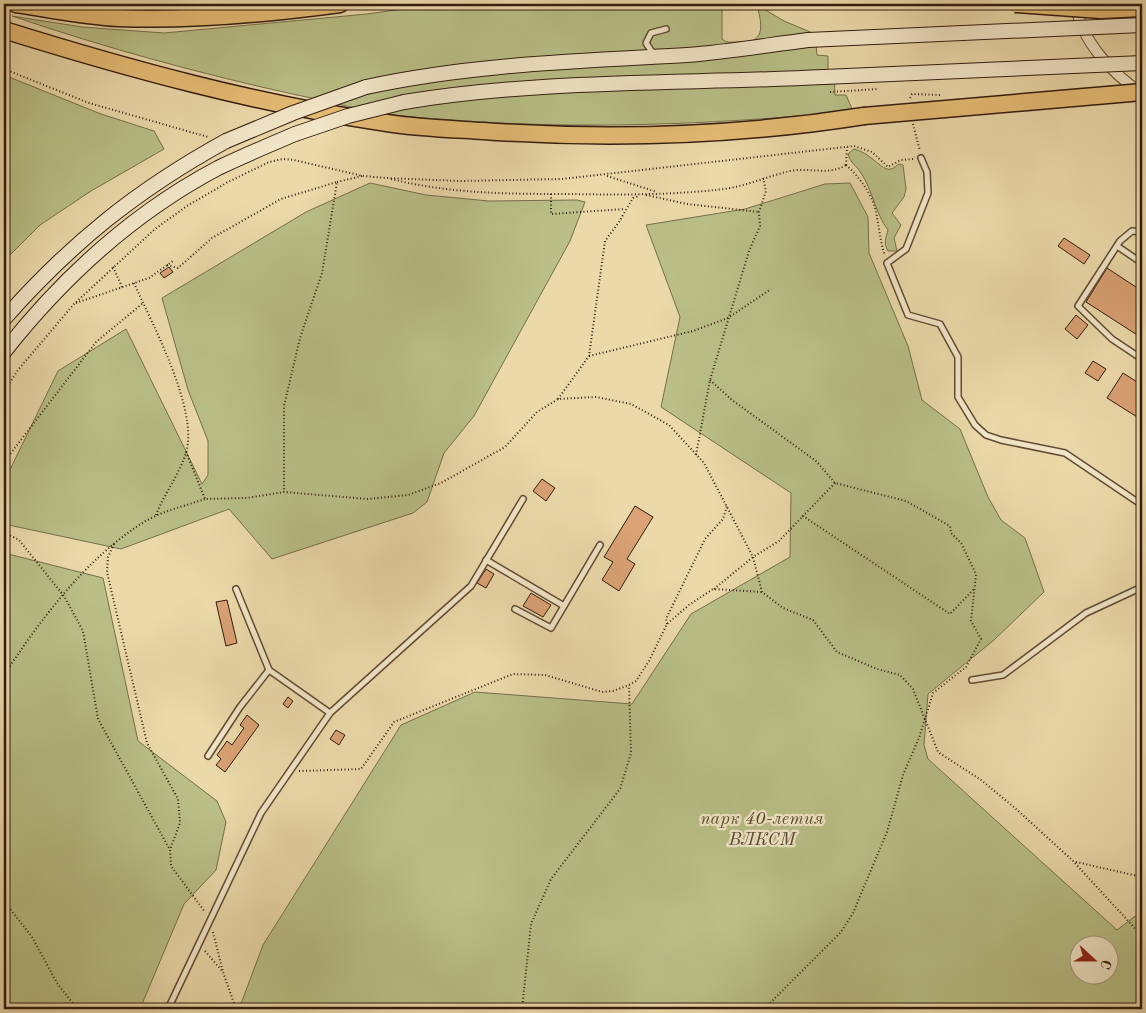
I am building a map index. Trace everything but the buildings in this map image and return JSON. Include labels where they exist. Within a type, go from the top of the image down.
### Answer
[{"type":"highway","points":[[16,4],[116,18],[174,19],[243,15],[340,4]]},
{"type":"highway","points":[[1015,4],[1101,10],[1142,8]]},
{"type":"highway","points":[[4,30],[168,78],[279,104],[388,123],[521,134],[683,135],[792,127],[864,116],[1142,93]]},
{"type":"main road","points":[[4,319],[41,277],[90,231],[149,186],[226,141],[293,113],[366,86],[418,76],[480,68],[688,55],[808,40],[1142,25]]},
{"type":"main road","points":[[4,352],[55,291],[123,230],[169,197],[218,169],[295,134],[348,116],[404,102],[456,94],[551,86],[824,77],[1142,63]]},
{"type":"street","points":[[1075,4],[1078,18],[1085,34],[1106,62],[1142,93]]},
{"type":"lane","points":[[1085,34],[1120,4]]},
{"type":"lane","points":[[655,56],[646,43],[651,33],[666,29]]},
{"type":"lane","points":[[921,158],[927,172],[928,193],[906,250],[887,263],[908,315],[940,324],[958,357],[958,397],[976,425],[986,435],[1001,440],[1065,453],[1142,505]]},
{"type":"lane","points":[[1142,232],[1132,231],[1117,246],[1078,306],[1112,339],[1142,359]]},
{"type":"lane","points":[[1117,246],[1142,263]]},
{"type":"lane","points":[[168,1009],[261,814],[330,713],[470,586],[523,499]]},
{"type":"lane","points":[[515,609],[551,628],[600,545]]},
{"type":"lane","points":[[486,560],[564,606]]},
{"type":"lane","points":[[972,680],[1003,675],[1086,613],[1142,587]]},
{"type":"lane","points":[[236,589],[269,670],[330,713]]},
{"type":"lane","points":[[208,756],[240,707],[269,670]]},
{"type":"path","points":[[4,69],[90,104],[212,138]]},
{"type":"path","points":[[830,92],[879,89]]},
{"type":"path","points":[[4,392],[24,363],[74,304],[155,230],[187,206],[228,182],[269,162],[283,159],[294,160],[363,176],[460,181],[606,175],[847,146],[846,165]]},
{"type":"path","points":[[386,178],[424,187],[472,192],[642,195],[726,188],[792,170],[838,170],[846,165]]},
{"type":"path","points":[[846,165],[857,174],[872,202],[877,216],[878,238],[887,263]]},
{"type":"path","points":[[606,175],[659,193]]},
{"type":"path","points":[[167,265],[178,268],[212,238],[282,199],[363,176]]},
{"type":"path","points":[[696,455],[710,380],[749,251],[760,226],[759,212],[766,191],[763,178]]},
{"type":"path","points":[[284,492],[284,406],[300,338],[322,273],[337,182]]},
{"type":"path","points":[[552,194],[550,214],[625,209]]},
{"type":"path","points":[[4,675],[23,646],[64,596],[114,544],[155,517],[205,499],[247,498],[284,492],[368,499],[408,495],[441,483],[505,447],[537,412],[558,399],[589,356],[605,241],[633,198],[642,195],[687,204],[759,212]]},
{"type":"path","points":[[74,304],[149,278],[173,261]]},
{"type":"path","points":[[113,267],[122,287]]},
{"type":"path","points":[[134,283],[171,365],[188,425],[186,452],[163,496],[155,517]]},
{"type":"path","points":[[589,356],[694,331],[728,318],[772,290]]},
{"type":"path","points":[[4,462],[96,342],[143,304]]},
{"type":"path","points":[[710,380],[732,400],[816,461],[835,483],[906,501],[942,520],[950,526],[951,533],[961,543],[976,574],[971,621],[981,639],[966,666],[934,693],[919,738],[903,775],[887,832],[853,913],[841,932],[764,1009]]},
{"type":"path","points":[[558,399],[596,397],[631,404],[669,425],[704,464],[753,557],[762,592]]},
{"type":"path","points":[[186,452],[205,499]]},
{"type":"path","points":[[290,772],[361,769],[394,722],[513,674],[545,675],[602,692],[629,686],[636,681],[649,661],[667,624],[753,557],[779,541],[835,483]]},
{"type":"path","points":[[667,624],[666,619],[705,539],[722,519],[727,506]]},
{"type":"path","points":[[802,516],[950,614],[976,587]]},
{"type":"path","points":[[4,532],[19,540],[64,596],[83,631],[98,719],[170,850]]},
{"type":"path","points":[[114,544],[108,557],[107,572],[147,743],[178,799],[180,823],[170,850],[171,866],[210,920],[223,972],[236,1009]]},
{"type":"path","points":[[713,589],[762,592],[783,608],[814,620],[837,652],[877,669],[900,675],[913,689],[938,752],[981,780],[1075,862],[1142,936]]},
{"type":"path","points":[[522,1009],[531,924],[551,879],[620,789],[631,753],[629,686]]},
{"type":"path","points":[[1075,862],[1142,878]]},
{"type":"path","points":[[4,902],[32,937],[58,983],[77,1009]]},
{"type":"path","points":[[199,943],[223,972]]},
{"type":"green space","points":[[440,4],[722,4],[722,39],[731,42],[753,40],[760,33],[761,27],[757,5],[784,21],[815,34],[817,55],[828,56],[828,71],[834,71],[835,95],[846,95],[853,111],[740,120],[628,125],[516,124],[403,116],[350,107],[189,69],[118,50],[12,16],[82,27],[164,33],[367,14]]},
{"type":"green space","points":[[4,75],[101,114],[154,131],[164,149],[91,191],[40,225],[4,261]]},
{"type":"green space","points":[[854,149],[865,153],[887,169],[892,169],[899,164],[903,165],[906,189],[904,197],[892,213],[901,225],[894,238],[897,251],[888,251],[886,248],[885,240],[888,230],[865,180],[849,157],[848,154]]},
{"type":"green space","points":[[370,183],[426,195],[489,201],[577,200],[585,202],[570,241],[474,416],[444,453],[427,502],[413,513],[272,559],[229,509],[121,549],[4,524],[4,482],[58,371],[126,329],[202,484],[208,475],[208,441],[188,390],[162,298],[306,212]]},
{"type":"green space","name":"парк 40-летия ВЛКСМ","points":[[850,183],[868,217],[869,253],[908,346],[922,400],[960,429],[988,497],[1001,520],[1025,538],[1044,592],[994,640],[928,694],[924,745],[928,759],[1117,930],[1142,911],[1142,1009],[239,1009],[263,945],[401,725],[475,692],[632,704],[691,614],[790,557],[791,493],[661,407],[680,317],[646,225],[745,209],[825,184]]},
{"type":"green space","points":[[4,553],[103,578],[138,741],[217,801],[226,822],[216,870],[184,904],[140,1009],[4,1009]]}]
